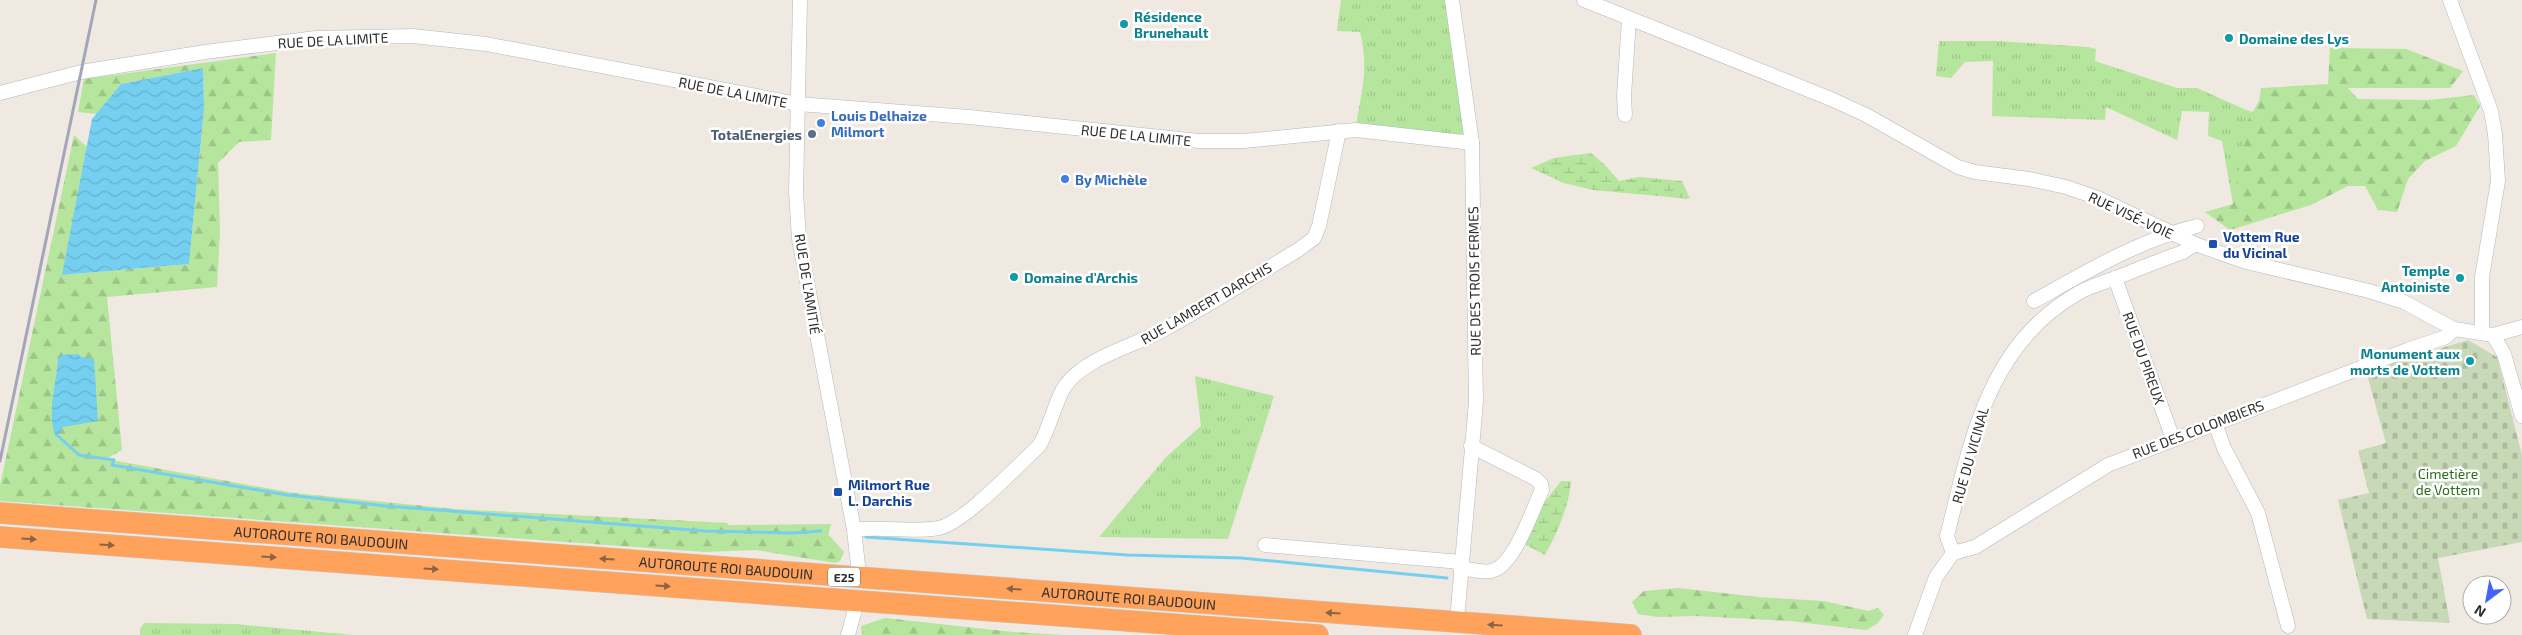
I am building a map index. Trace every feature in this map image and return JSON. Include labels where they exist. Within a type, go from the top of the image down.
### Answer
[{"type":"highway","name":"AUTOROUTE ROI BAUDOUIN","points":[[0,513],[1631,635]]},
{"type":"highway","name":"AUTOROUTE ROI BAUDOUIN","points":[[0,537],[1318,635]]},
{"type":"street","name":"RUE DE L'AMITIÉ","points":[[800,0],[796,192],[799,240],[854,530],[858,565]]},
{"type":"street","name":"RUE DES TROIS FERMES","points":[[1452,0],[1472,144],[1476,402],[1460,565],[1458,610]]},
{"type":"street","name":"RUE VISÉ-VOIE","points":[[1584,0],[1866,115],[1958,167],[1975,172],[2066,188],[2098,198],[2195,244],[2246,262],[2395,299],[2454,328],[2487,333],[2522,327]]},
{"type":"street","points":[[2450,0],[2492,111],[2498,181],[2482,277],[2487,333],[2504,354],[2522,416]]},
{"type":"street","points":[[1625,115],[1624,96],[1630,19]]},
{"type":"street","name":"RUE DE LA LIMITE","points":[[0,93],[81,72],[205,52],[316,38],[413,36],[486,44],[798,104],[969,117],[1199,141],[1244,141],[1356,130],[1472,144]]},
{"type":"street","name":"RUE LAMBERT DARCHIS","points":[[854,530],[878,527],[928,528],[953,523],[1039,446],[1047,434],[1064,387],[1077,374],[1115,352],[1162,331],[1298,250],[1314,238],[1319,226],[1339,131]]},
{"type":"street","points":[[2034,301],[2107,260],[2169,233],[2197,226]]},
{"type":"street","name":"RUE DU VICINAL","points":[[1953,554],[1947,536],[1977,422],[1996,377],[2026,335],[2059,305],[2083,290],[2183,252],[2195,244]]},
{"type":"street","name":"RUE DU PIREUX","points":[[2115,278],[2173,439]]},
{"type":"street","name":"RUE DES COLOMBIERS","points":[[1953,554],[1975,547],[2108,465],[2407,350],[2446,337],[2454,328]]},
{"type":"street","points":[[2215,423],[2224,448],[2258,512],[2288,626]]},
{"type":"street","points":[[1265,545],[1460,565],[1490,572],[1502,567],[1515,547],[1542,490],[1541,484],[1536,479],[1471,446]]},
{"type":"street","points":[[1914,635],[1936,577],[1953,554]]},
{"type":"street","points":[[848,635],[854,613]]},
{"type":"green space","points":[[1341,0],[1445,0],[1465,130],[1461,135],[1452,137],[1356,126],[1364,79],[1363,45],[1360,32],[1337,31]]},
{"type":"green space","points":[[1939,41],[1998,41],[2096,49],[2095,61],[2177,88],[2197,88],[2244,109],[2365,150],[2233,204],[2222,141],[2208,136],[2209,112],[2182,111],[2177,140],[2106,107],[2105,120],[1992,116],[1993,61],[1965,62],[1951,78],[1936,76]]},
{"type":"green space","points":[[2330,48],[2406,49],[2463,71],[2450,88],[2348,88],[2358,99],[2429,100],[2474,95],[2480,106],[2456,146],[2425,161],[2408,179],[2397,212],[2378,210],[2365,186],[2348,186],[2311,205],[2230,230],[2205,212],[2233,204],[2247,122],[2259,101],[2261,88],[2328,84]]},
{"type":"green space","points":[[276,53],[271,140],[239,142],[218,163],[220,232],[217,287],[107,297],[122,450],[106,459],[294,493],[455,509],[729,523],[727,525],[831,524],[828,534],[844,552],[840,561],[835,563],[756,550],[704,552],[0,501],[0,486],[74,135],[87,147],[63,275],[189,264],[204,109],[203,68],[121,84],[97,114],[78,112],[84,79]]},
{"type":"green space","points":[[1591,153],[1619,181],[1639,177],[1682,181],[1690,199],[1593,190],[1564,183],[1531,168],[1554,158]]},
{"type":"green space","name":"Cimetière de Vottem","points":[[2468,340],[2497,357],[2522,455],[2522,542],[2438,558],[2450,623],[2367,619],[2338,500],[2369,493],[2358,451],[2386,443],[2366,371]]},
{"type":"green space","points":[[1195,376],[1274,396],[1228,539],[1099,537],[1166,457],[1201,426]]},
{"type":"green space","points":[[1561,481],[1571,481],[1570,491],[1558,529],[1545,555],[1524,544],[1543,504]]},
{"type":"green space","points":[[1678,588],[1759,597],[1824,601],[1868,611],[1878,608],[1884,615],[1877,624],[1866,630],[1790,621],[1697,616],[1658,617],[1638,614],[1632,602],[1644,591]]},
{"type":"green space","points":[[885,618],[1013,632],[1065,635],[862,635],[861,626]]},
{"type":"green space","points":[[144,623],[236,624],[353,635],[140,635],[140,629]]},
{"type":"water","points":[[203,68],[204,109],[189,264],[62,275],[92,119],[121,84]]},
{"type":"water","points":[[78,354],[81,357],[94,359],[98,421],[63,427],[56,437],[53,428],[52,408],[58,358],[61,355]]},
{"type":"waterway","points":[[58,436],[79,455],[114,460],[112,465],[287,495],[386,506],[705,531],[791,533],[821,531]]},
{"type":"waterway","points":[[866,537],[1127,555],[1241,558],[1447,578]]},
{"type":"railway","points":[[0,461],[96,0]]},
{"type":"place","name":"Résidence Brunehault","points":[[1124,24]]},
{"type":"place","name":"Domaine des Lys","points":[[2229,38]]},
{"type":"place","name":"Louis Delhaize Milmort","points":[[821,123]]},
{"type":"place","name":"TotalEnergies","points":[[812,134]]},
{"type":"place","name":"By Michèle","points":[[1065,179]]},
{"type":"place","name":"Vottem Rue du Vicinal","points":[[2213,244]]},
{"type":"place","name":"Domaine d'Archis","points":[[1014,277]]},
{"type":"place","name":"Temple Antoiniste","points":[[2460,278]]},
{"type":"place","name":"Monument aux morts de Vottem","points":[[2470,361]]},
{"type":"place","name":"Milmort Rue L. Darchis","points":[[838,492]]}]
